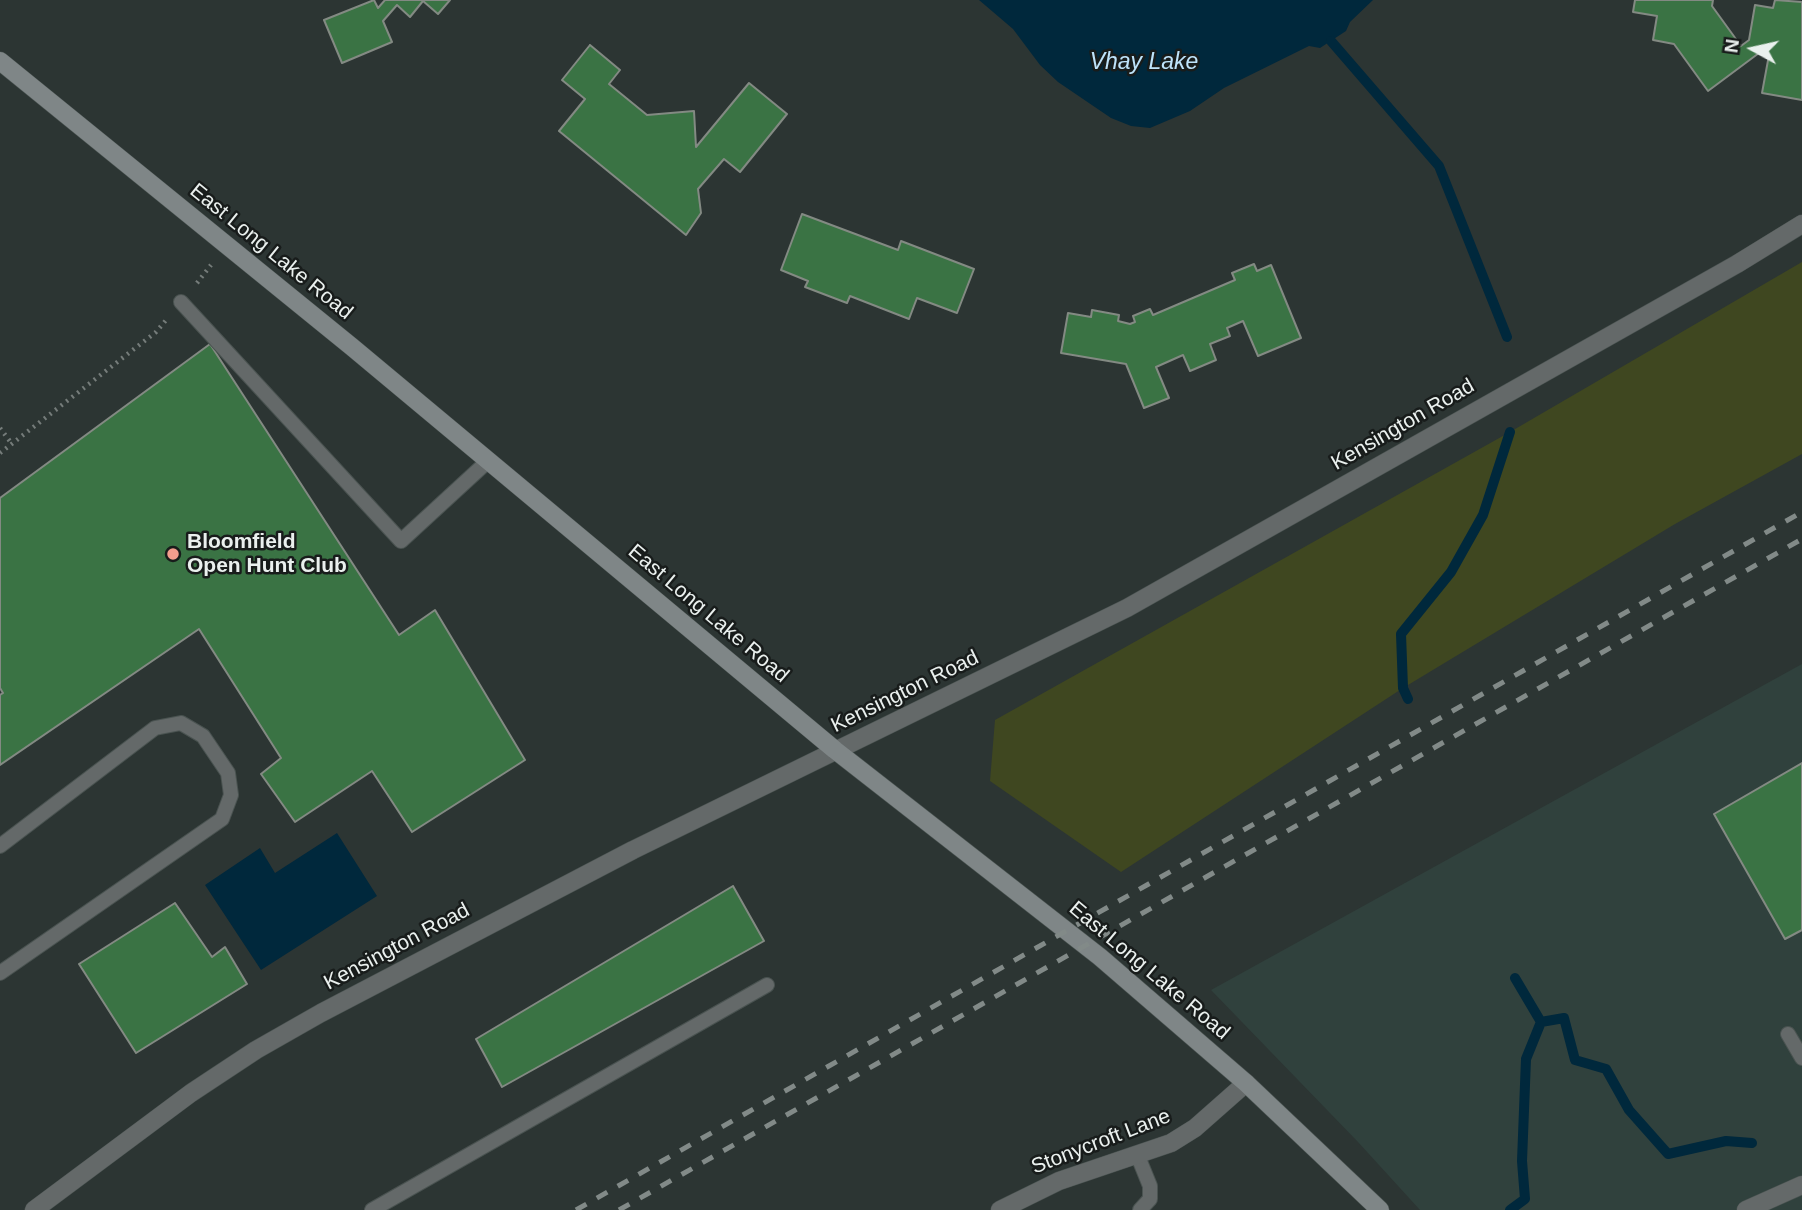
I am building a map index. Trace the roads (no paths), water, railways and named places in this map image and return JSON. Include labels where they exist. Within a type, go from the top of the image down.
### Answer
[{"type":"main road","name":"East Long Lake Road","points":[[0,61],[835,750],[1100,957],[1246,1083],[1380,1210]]},
{"type":"street","name":"Kensington Road","points":[[34,1210],[149,1123],[256,1050],[519,908],[1127,608],[1737,264],[1802,224]]},
{"type":"street","name":"Stonycroft Lane","points":[[1000,1210],[1059,1181],[1171,1143],[1195,1128],[1246,1083]]},
{"type":"street","points":[[1746,1210],[1802,1185]]},
{"type":"lane","points":[[181,302],[401,541],[488,461]]},
{"type":"lane","points":[[0,846],[155,728],[181,723],[204,736],[228,773],[231,795],[222,819],[2,968]]},
{"type":"lane","points":[[372,1210],[767,985]]},
{"type":"lane","points":[[1788,1034],[1802,1058]]},
{"type":"lane","points":[[1138,1154],[1150,1186],[1150,1199],[1140,1210]]},
{"type":"water","name":"Vhay Lake","points":[[979,0],[1373,0],[1350,22],[1346,31],[1320,48],[1309,46],[1224,88],[1190,111],[1150,128],[1131,126],[1111,118],[1058,82],[1040,65],[1013,29]]},
{"type":"water","points":[[337,833],[377,896],[261,970],[205,885],[260,848],[275,873]]},
{"type":"waterway","points":[[1331,41],[1439,166],[1507,337]]},
{"type":"waterway","points":[[1408,699],[1403,688],[1401,634],[1451,572],[1483,515],[1510,432]]},
{"type":"waterway","points":[[1515,978],[1541,1022]]},
{"type":"waterway","points":[[1510,1210],[1525,1199],[1522,1161],[1526,1059],[1541,1022],[1564,1018],[1575,1060],[1606,1069],[1629,1110],[1668,1154],[1726,1141],[1752,1143]]},
{"type":"railway","points":[[576,1210],[1802,512]]},
{"type":"railway","points":[[619,1210],[1802,539]]},
{"type":"place","name":"Bloomfield Open Hunt Club","points":[[173,554]]}]
